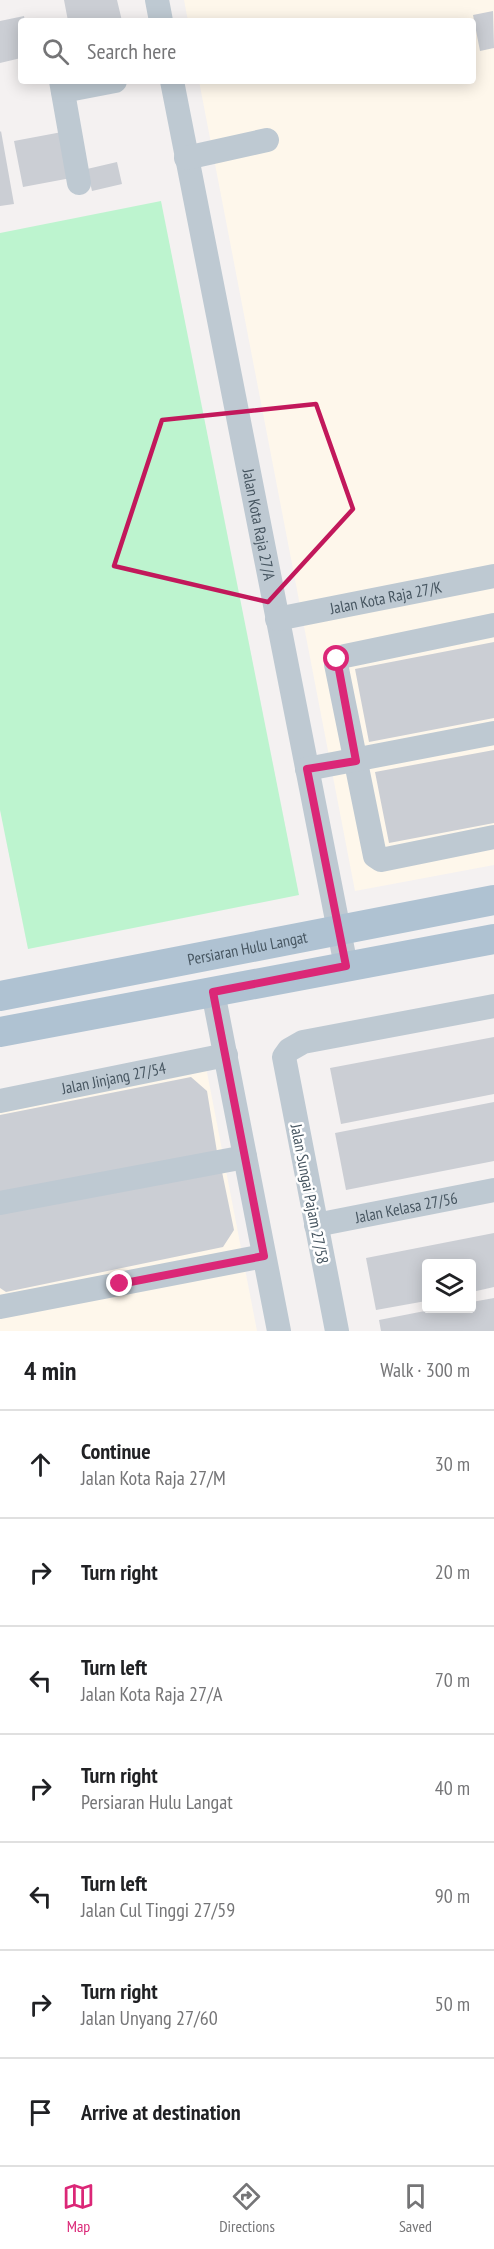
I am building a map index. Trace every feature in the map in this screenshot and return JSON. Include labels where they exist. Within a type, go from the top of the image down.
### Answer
[{"type":"main road","name":"Persiaran Hulu Langat","points":[[0,996],[494,900]]},
{"type":"main road","points":[[0,1032],[494,939]]},
{"type":"street","points":[[157,0],[160,18]]},
{"type":"street","points":[[79,183],[62,86],[83,84]]},
{"type":"street","name":"Jalan Kota Raja 27/A","points":[[173,84],[346,966]]},
{"type":"street","points":[[186,158],[267,140]]},
{"type":"street","name":"Jalan Kota Raja 27/K","points":[[278,619],[494,576]]},
{"type":"street","points":[[494,625],[345,656],[337,659],[336,664],[375,856],[381,860],[494,837]]},
{"type":"street","points":[[307,769],[494,733]]},
{"type":"street","points":[[213,992],[279,1331]]},
{"type":"street","name":"Jalan Sungai Pajam 27/58","points":[[332,1330],[316,1225],[284,1057],[289,1050],[303,1042],[494,1006]]},
{"type":"street","name":"Jalan Jinjang 27/54","points":[[0,1101],[226,1055]]},
{"type":"street","points":[[0,1203],[245,1156]]},
{"type":"street","name":"Jalan Kelasa 27/56","points":[[316,1225],[494,1191]]},
{"type":"street","points":[[0,1307],[264,1256]]},
{"type":"highlighted area","points":[[316,404],[353,509],[268,602],[114,566],[162,420]]},
{"type":"shaded area","points":[[184,0],[494,0],[494,865],[355,891],[200,84],[476,84],[476,18],[187,18]]},
{"type":"shaded area","points":[[206,1067],[257,1331],[0,1331],[0,1107]]},
{"type":"green space","points":[[161,201],[299,895],[28,949],[0,810],[0,233]]},
{"type":"building","points":[[64,0],[117,0],[121,18],[67,18]]},
{"type":"building","points":[[493,11],[494,48],[480,51],[476,18],[473,15]]},
{"type":"building","points":[[24,16],[24,18],[18,18],[18,59],[0,63],[0,21]]},
{"type":"building","points":[[0,132],[14,204],[0,206]]},
{"type":"building","points":[[62,132],[71,178],[23,187],[14,141]]},
{"type":"building","points":[[117,162],[122,184],[92,191],[87,169]]},
{"type":"building","points":[[494,642],[494,718],[369,742],[355,669]]},
{"type":"building","points":[[494,750],[494,823],[389,843],[375,772]]},
{"type":"building","points":[[494,1037],[494,1094],[341,1124],[330,1068]]},
{"type":"building","points":[[191,1077],[207,1091],[217,1152],[0,1194],[0,1115]]},
{"type":"building","points":[[494,1102],[494,1161],[346,1190],[335,1133]]},
{"type":"building","points":[[221,1167],[234,1230],[223,1247],[6,1292],[0,1288],[0,1211]]},
{"type":"building","points":[[494,1233],[494,1287],[476,1291],[476,1259],[422,1259],[422,1302],[376,1310],[366,1258]]},
{"type":"building","points":[[494,1298],[494,1331],[381,1331],[379,1320],[422,1312],[476,1313],[476,1301]]},
{"type":"route","points":[[120,1284],[264,1256],[213,992],[346,966],[307,769],[356,761],[336,664],[337,659]]}]
